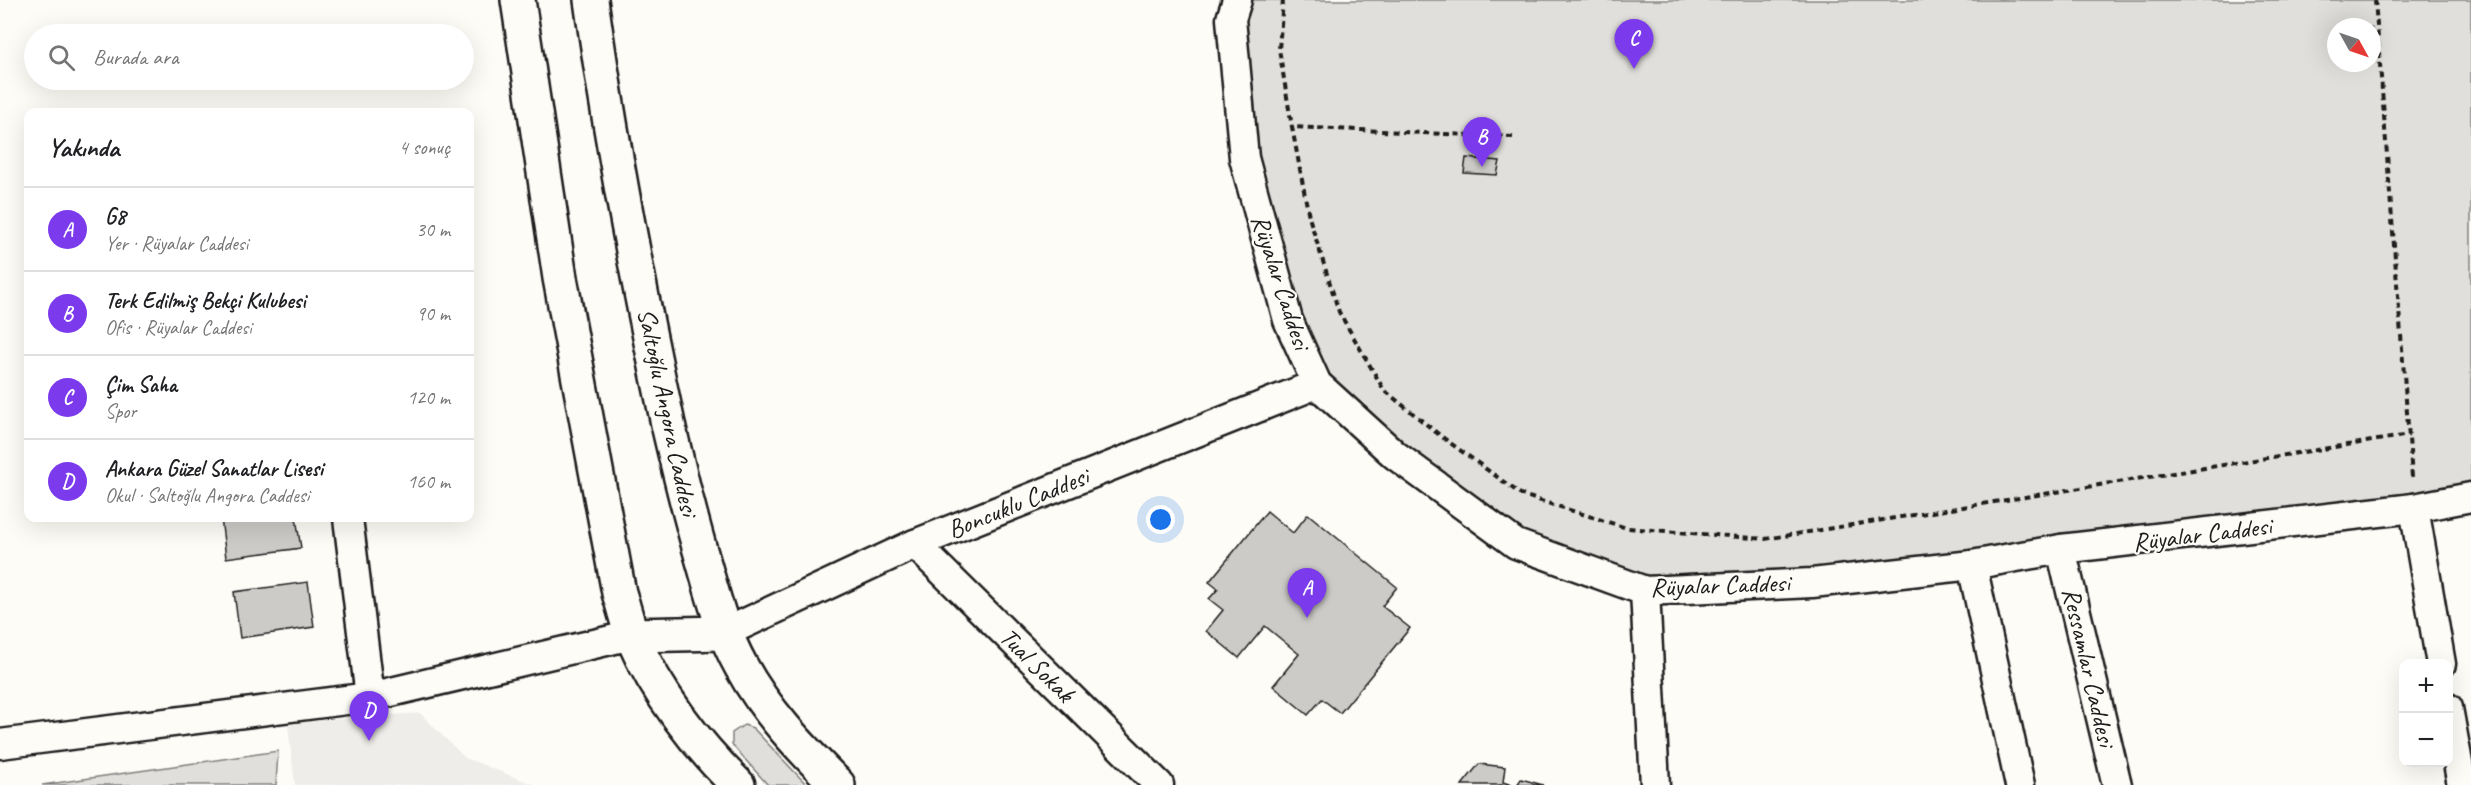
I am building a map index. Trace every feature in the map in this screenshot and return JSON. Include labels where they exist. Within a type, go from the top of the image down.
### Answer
[{"type":"street","points":[[518,0],[560,278],[619,593],[632,635],[655,681],[738,785]]},
{"type":"street","name":"Saltoğlu Angora Caddesi","points":[[591,0],[605,100],[683,493],[724,633],[740,666],[777,721],[838,785]]},
{"type":"street","name":"Rüyalar Caddesi","points":[[1238,0],[1230,19],[1244,158],[1287,320],[1317,384],[1395,455],[1516,544],[1645,591],[1812,582],[1972,565],[2061,549],[2414,508],[2471,497]]},
{"type":"street","name":"Boncuklu Caddesi","points":[[724,633],[915,544],[1317,384]]},
{"type":"street","points":[[2414,508],[2440,659]]},
{"type":"street","points":[[348,522],[370,697]]},
{"type":"street","name":"Tual Sokak","points":[[915,544],[1159,785]]},
{"type":"street","name":"Ressamlar Caddesi","points":[[2061,549],[2117,785]]},
{"type":"street","points":[[1972,565],[2020,785]]},
{"type":"street","points":[[1645,591],[1655,785]]},
{"type":"street","points":[[0,744],[370,697],[632,635],[724,633]]},
{"type":"street","points":[[2449,713],[2462,785]]},
{"type":"path","points":[[1283,0],[1279,49],[1292,127],[1309,217],[1339,312],[1384,390],[1442,437],[1522,495],[1627,528],[1765,538],[2409,435]]},
{"type":"path","points":[[2375,0],[2414,508]]},
{"type":"path","points":[[1292,127],[1513,137]]},
{"type":"shaded area","points":[[1238,0],[2471,0],[2471,497],[1645,591],[1516,544],[1317,384],[1244,158]]},
{"type":"shaded area","points":[[420,713],[465,758],[535,785],[295,785],[288,725],[309,721]]},
{"type":"shaded area","points":[[744,725],[753,728],[807,785],[768,785],[732,745],[732,733]]},
{"type":"shaded area","points":[[278,751],[276,785],[42,785]]},
{"type":"building","points":[[1466,158],[1500,161],[1497,175],[1464,173]]},
{"type":"building","points":[[1267,511],[1293,533],[1308,514],[1397,587],[1382,606],[1410,628],[1340,713],[1322,699],[1308,715],[1273,686],[1299,654],[1265,626],[1239,658],[1206,631],[1223,610],[1209,599],[1218,589],[1209,582]]},
{"type":"building","points":[[222,522],[297,522],[301,548],[226,558]]},
{"type":"building","points":[[308,582],[314,627],[240,638],[234,592]]},
{"type":"building","points":[[1479,764],[1505,767],[1503,782],[1512,785],[1462,785]]},
{"type":"building","points":[[1521,779],[1543,785],[1517,785]]},
{"type":"place","name":"Çim Saha","points":[[1634,69]]},
{"type":"place","name":"Terk Edilmiş Bekçi Kulubesi","points":[[1482,167]]},
{"type":"place","name":"G8","points":[[1307,618]]},
{"type":"place","name":"Ankara Güzel Sanatlar Lisesi","points":[[369,741]]}]
